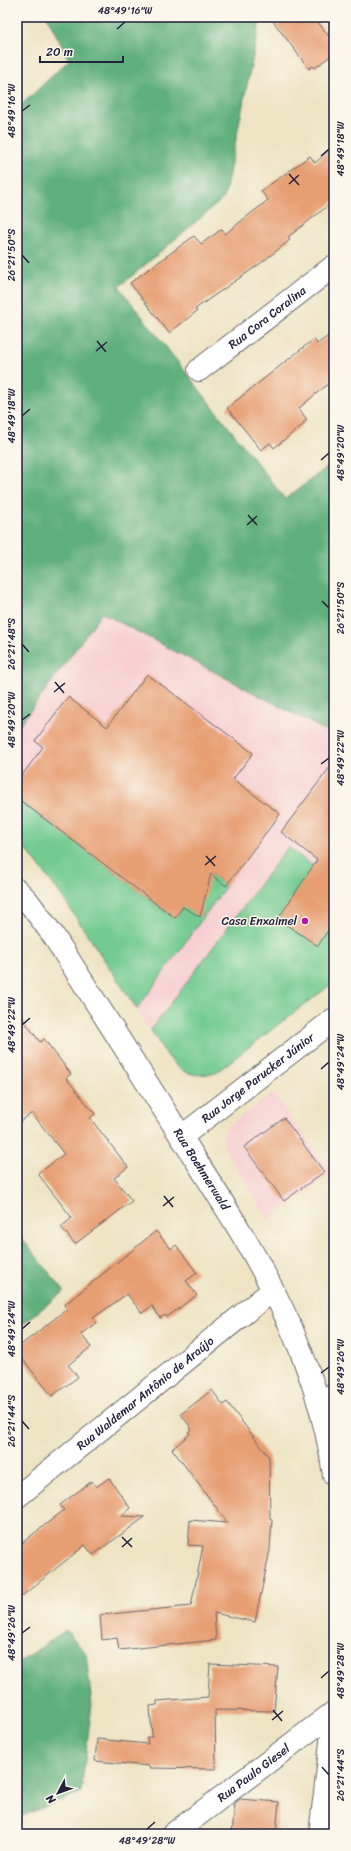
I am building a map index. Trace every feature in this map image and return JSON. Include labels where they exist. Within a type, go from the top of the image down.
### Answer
[{"type":"street","name":"Rua Cora Coralina","points":[[199,370],[334,266]]},
{"type":"street","name":"Rua Boehmerwald","points":[[17,890],[27,900],[53,935],[214,1190],[273,1290],[327,1400],[329,1441],[334,1475]]},
{"type":"street","name":"Rua Jorge Parucker Júnior","points":[[181,1137],[334,1019]]},
{"type":"street","name":"Rua Waldemar Antônio de Araújo","points":[[17,1497],[273,1290]]},
{"type":"street","name":"Rua Paulo Giesel","points":[[173,1834],[334,1712]]},
{"type":"street","points":[[320,1834],[334,1717]]},
{"type":"shaded area","points":[[101,613],[334,735],[334,982],[218,1071],[207,1075],[196,1076],[182,1072],[170,1061],[59,892],[17,840],[17,729]]},
{"type":"shaded area","points":[[273,1093],[332,1173],[269,1220],[224,1148],[223,1135],[228,1126]]},
{"type":"green space","points":[[47,17],[261,17],[224,198],[119,287],[285,499],[334,462],[334,735],[102,613],[17,729],[17,109],[69,60]]},
{"type":"green space","points":[[17,798],[175,918],[208,872],[226,886],[137,1009],[59,892],[17,840]]},
{"type":"green space","points":[[288,847],[334,882],[334,982],[218,1071],[205,1074],[194,1074],[185,1071],[170,1059],[151,1030]]},
{"type":"green space","points":[[17,1232],[64,1291],[17,1329]]},
{"type":"green space","points":[[66,1630],[86,1653],[92,1705],[81,1792],[17,1818],[17,1664]]},
{"type":"building","points":[[270,17],[314,17],[334,43],[334,53],[315,68],[313,66],[309,69]]},
{"type":"building","points":[[334,146],[334,201],[288,237],[290,240],[261,263],[195,309],[197,311],[169,333],[130,283],[194,236],[201,244],[222,229],[225,234],[268,200],[261,191],[310,156],[315,163]]},
{"type":"building","points":[[334,332],[334,379],[299,408],[307,420],[303,423],[304,424],[274,448],[270,443],[261,450],[227,408],[314,339],[317,344]]},
{"type":"building","points":[[147,674],[253,753],[233,779],[280,814],[226,886],[211,874],[200,917],[183,907],[175,918],[17,798],[17,782],[43,747],[35,741],[68,697],[107,727]]},
{"type":"building","points":[[334,762],[334,921],[318,946],[278,919],[317,860],[281,832]]},
{"type":"building","points":[[17,1011],[40,1042],[44,1039],[71,1074],[66,1078],[95,1114],[90,1118],[128,1167],[114,1178],[132,1201],[75,1244],[61,1227],[72,1218],[38,1174],[64,1154],[32,1113],[17,1124]]},
{"type":"building","points":[[284,1118],[324,1172],[284,1201],[244,1147]]},
{"type":"building","points":[[156,1231],[171,1249],[176,1245],[197,1273],[186,1281],[197,1295],[167,1317],[165,1315],[160,1318],[152,1306],[142,1313],[127,1294],[93,1318],[96,1323],[81,1334],[91,1347],[68,1365],[78,1377],[52,1396],[17,1352],[17,1348],[67,1309],[64,1305]]},
{"type":"building","points":[[212,1390],[223,1405],[227,1402],[269,1457],[270,1519],[272,1520],[270,1550],[255,1622],[214,1613],[216,1640],[119,1650],[117,1638],[102,1640],[100,1615],[191,1606],[203,1546],[188,1545],[190,1520],[228,1523],[172,1449],[190,1434],[188,1432],[192,1429],[181,1414]]},
{"type":"building","points":[[109,1478],[130,1508],[121,1516],[145,1517],[93,1555],[85,1545],[17,1600],[17,1547],[64,1510],[60,1505],[92,1481],[96,1487]]},
{"type":"building","points":[[210,1664],[278,1667],[274,1711],[215,1710],[216,1769],[149,1768],[149,1766],[95,1761],[97,1739],[148,1744],[147,1737],[152,1737],[150,1706],[157,1705],[157,1701],[208,1697]]},
{"type":"building","points":[[240,1799],[279,1802],[276,1834],[232,1834],[235,1803]]},
{"type":"place","name":"Casa Enxaimel","points":[[305,921]]}]
